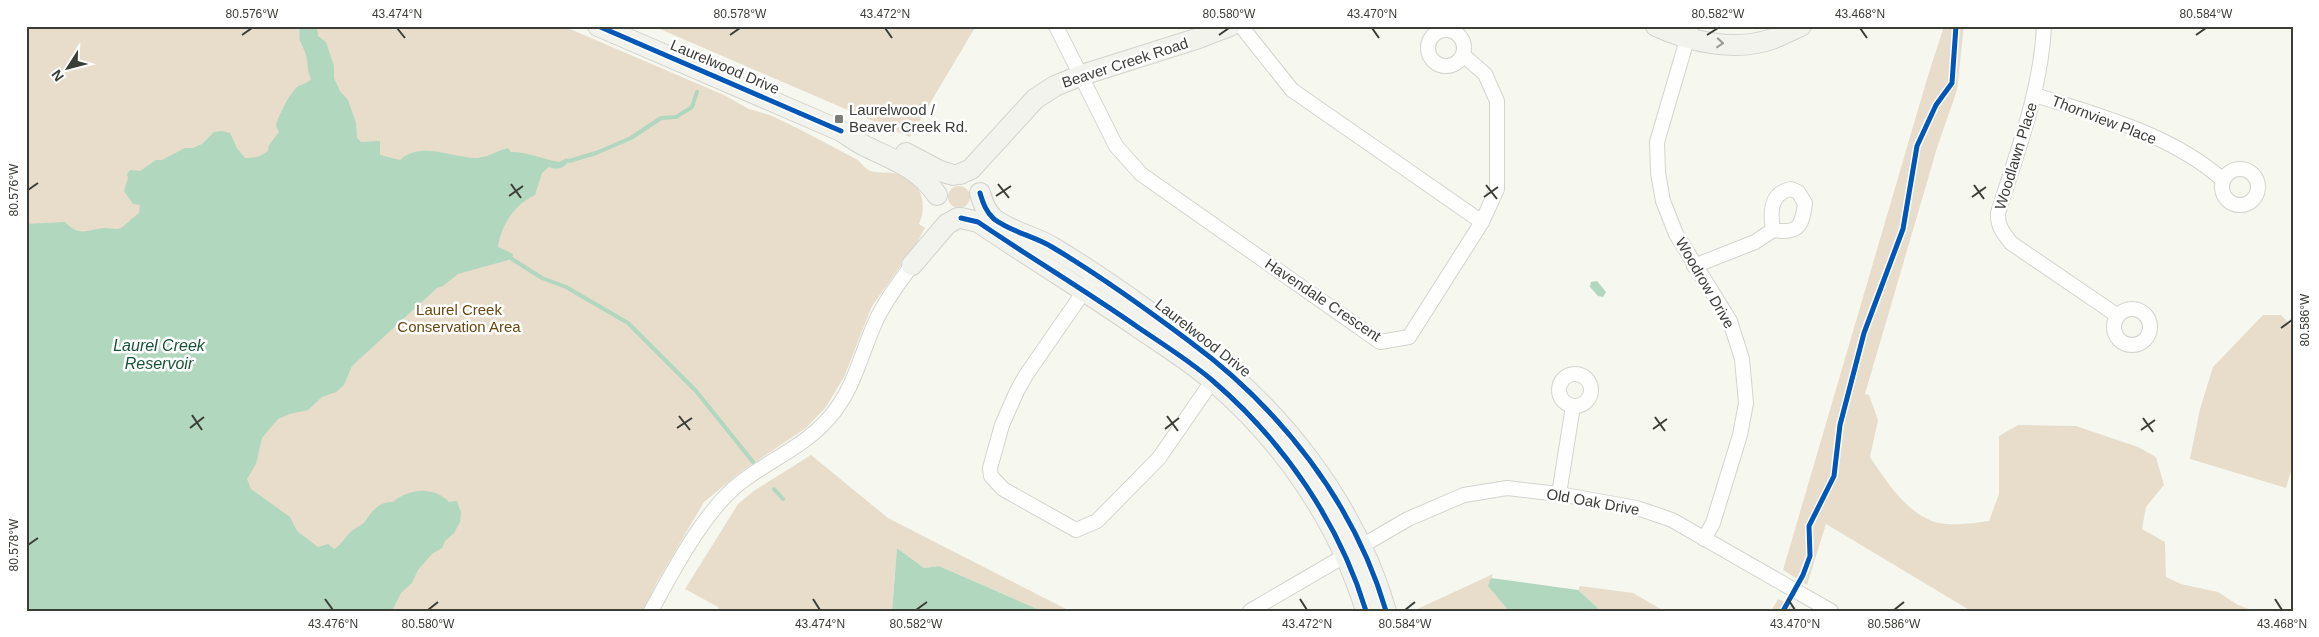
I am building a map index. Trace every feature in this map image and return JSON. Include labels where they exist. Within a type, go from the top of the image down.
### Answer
[{"type":"street","name":"Laurelwood Drive","points":[[598,26],[841,131],[866,147],[913,170],[927,181],[938,200]]},
{"type":"street","name":"Havendale Crescent","points":[[1056,26],[1082,74],[1116,146],[1141,174],[1380,342],[1409,337],[1482,222],[1497,189],[1498,102],[1486,74],[1463,55]]},
{"type":"street","name":"Beaver Creek Road","points":[[956,175],[971,168],[1035,99],[1055,86],[1082,74],[1196,39],[1230,26]]},
{"type":"street","points":[[1241,26],[1292,90],[1482,222]]},
{"type":"street","points":[[1656,26],[1689,32],[1738,45],[1771,40],[1800,26]]},
{"type":"street","name":"Woodlawn Place","points":[[2044,26],[2043,50],[2035,95],[1998,213],[1998,220],[2002,232],[2011,243],[2118,316]]},
{"type":"street","name":"Woodrow Drive","points":[[1689,32],[1658,142],[1658,173],[1663,201],[1676,234],[1694,266],[1730,321],[1739,350],[1745,381],[1746,403],[1740,435],[1713,523],[1704,539]]},
{"type":"street","name":"Thornview Place","points":[[2035,95],[2090,112],[2152,136],[2209,168],[2223,180]]},
{"type":"street","name":"Laurelwood Drive","points":[[841,131],[861,134],[912,156],[940,171],[956,175]]},
{"type":"street","name":"Beaver Creek Road","points":[[979,190],[980,178],[997,153],[1006,132]]},
{"type":"street","points":[[652,611],[689,546],[723,499],[740,483],[804,441],[830,418],[851,386],[875,321],[912,265],[947,224],[974,212],[978,207],[979,190],[971,178],[956,175],[942,182],[935,218],[912,265]]},
{"type":"street","name":"Laurelwood Drive","points":[[979,190],[988,213],[999,222],[1041,240],[1172,350],[1218,374],[1269,409],[1323,479],[1353,551],[1386,611]]},
{"type":"street","points":[[938,200],[947,215],[959,218]]},
{"type":"street","name":"Laurelwood Drive","points":[[959,218],[978,222],[1090,283]]},
{"type":"street","points":[[1694,266],[1755,242],[1773,230]]},
{"type":"street","points":[[1090,283],[1026,375],[1002,426],[990,468],[991,476],[1003,489],[1076,530],[1097,521],[1159,458],[1218,374]]},
{"type":"street","points":[[1559,494],[1573,406]]},
{"type":"street","name":"Old Oak Drive","points":[[1250,611],[1408,519],[1464,495],[1507,488],[1559,494],[1637,508],[1672,520],[1831,611]]},
{"type":"street","name":"Laurelwood Drive","points":[[1353,551],[1366,611]]},
{"type":"green space","name":"Laurel Creek Conservation Area","points":[[26,26],[563,26],[724,95],[749,109],[770,115],[858,160],[870,171],[893,173],[902,176],[915,185],[920,192],[923,207],[919,224],[925,228],[915,246],[872,306],[844,377],[826,407],[806,428],[742,471],[704,502],[657,582],[643,611],[26,611]]},
{"type":"green space","points":[[653,26],[976,26],[910,137]]},
{"type":"green space","points":[[1944,26],[1964,26],[1957,90],[1937,148],[1865,394],[1869,395],[1878,420],[1870,457],[1899,496],[1917,513],[1939,523],[1957,524],[1989,521],[1999,494],[1999,436],[2018,425],[2076,426],[2138,447],[2156,457],[2164,485],[2146,507],[2142,529],[2165,542],[2166,577],[2181,584],[2218,592],[2238,605],[2254,611],[1971,611],[1826,524],[1807,585],[1783,570]]},
{"type":"green space","points":[[955,186],[963,186],[970,193],[970,201],[963,208],[955,208],[948,201],[948,193]]},
{"type":"green space","points":[[2263,315],[2281,315],[2293,327],[2293,464],[2286,488],[2190,459],[2200,409],[2213,367]]},
{"type":"green space","points":[[811,455],[888,518],[1070,611],[1042,611],[939,566],[924,568],[897,548],[892,611],[719,611],[718,607],[685,589],[738,504],[755,490]]},
{"type":"green space","points":[[1493,574],[1489,586],[1509,611],[1413,611]]},
{"type":"green space","points":[[1580,586],[1633,593],[1664,611],[1601,611],[1578,590]]},
{"type":"green space","points":[[1778,599],[1796,607],[1794,611],[1771,611]]},
{"type":"water","name":"Laurel Creek Reservoir","points":[[300,26],[317,26],[318,36],[326,42],[334,66],[334,78],[340,91],[348,100],[356,123],[357,138],[361,142],[380,141],[380,155],[400,160],[408,154],[426,151],[475,158],[484,157],[508,148],[511,152],[559,162],[567,158],[569,161],[565,166],[558,169],[549,167],[542,173],[535,195],[521,204],[510,216],[502,231],[498,247],[513,254],[512,259],[458,274],[443,286],[437,288],[352,366],[344,385],[336,392],[322,397],[308,410],[278,419],[262,438],[256,464],[247,479],[251,489],[290,517],[297,531],[318,547],[328,544],[334,549],[340,545],[350,532],[363,523],[377,507],[414,492],[429,491],[436,493],[449,502],[457,501],[461,513],[460,522],[454,533],[445,541],[442,548],[432,554],[418,570],[412,583],[401,593],[392,611],[26,611],[26,224],[65,222],[75,230],[80,231],[121,228],[139,213],[140,205],[133,204],[124,191],[128,178],[127,174],[130,170],[140,171],[156,160],[162,160],[185,148],[193,148],[202,144],[214,132],[230,133],[237,148],[245,158],[257,157],[268,151],[269,145],[279,132],[276,126],[277,122],[288,100],[297,87],[311,79],[306,55],[300,39]]},
{"type":"water","points":[[1597,281],[1606,292],[1603,297],[1598,296],[1590,287],[1591,282]]},
{"type":"water","points":[[897,548],[924,568],[939,566],[1042,611],[892,611]]},
{"type":"water","points":[[1491,578],[1578,590],[1601,611],[1509,611],[1488,586]]},
{"type":"waterway","points":[[569,161],[596,153],[631,138],[661,118],[676,117],[692,107],[697,92]]},
{"type":"waterway","points":[[512,259],[542,278],[566,287],[628,323],[696,391],[753,462]]},
{"type":"waterway","points":[[774,489],[783,499]]},
{"type":"cycle path","points":[[598,26],[841,131]]},
{"type":"cycle path","points":[[1783,611],[1803,575],[1810,556],[1809,526],[1834,476],[1840,425],[1864,333],[1903,229],[1917,146],[1936,105],[1952,83],[1956,26]]},
{"type":"cycle path","points":[[980,193],[987,210],[994,219],[1052,247],[1104,280],[1189,341],[1254,396],[1310,460],[1334,495],[1355,532],[1372,571],[1386,611]]},
{"type":"cycle path","points":[[961,218],[978,222],[1119,314],[1177,353],[1239,404],[1263,430],[1306,485],[1341,546],[1355,578],[1366,611]]},
{"type":"place","name":"Laurelwood / Beaver Creek Rd.","points":[[839,119]]}]
